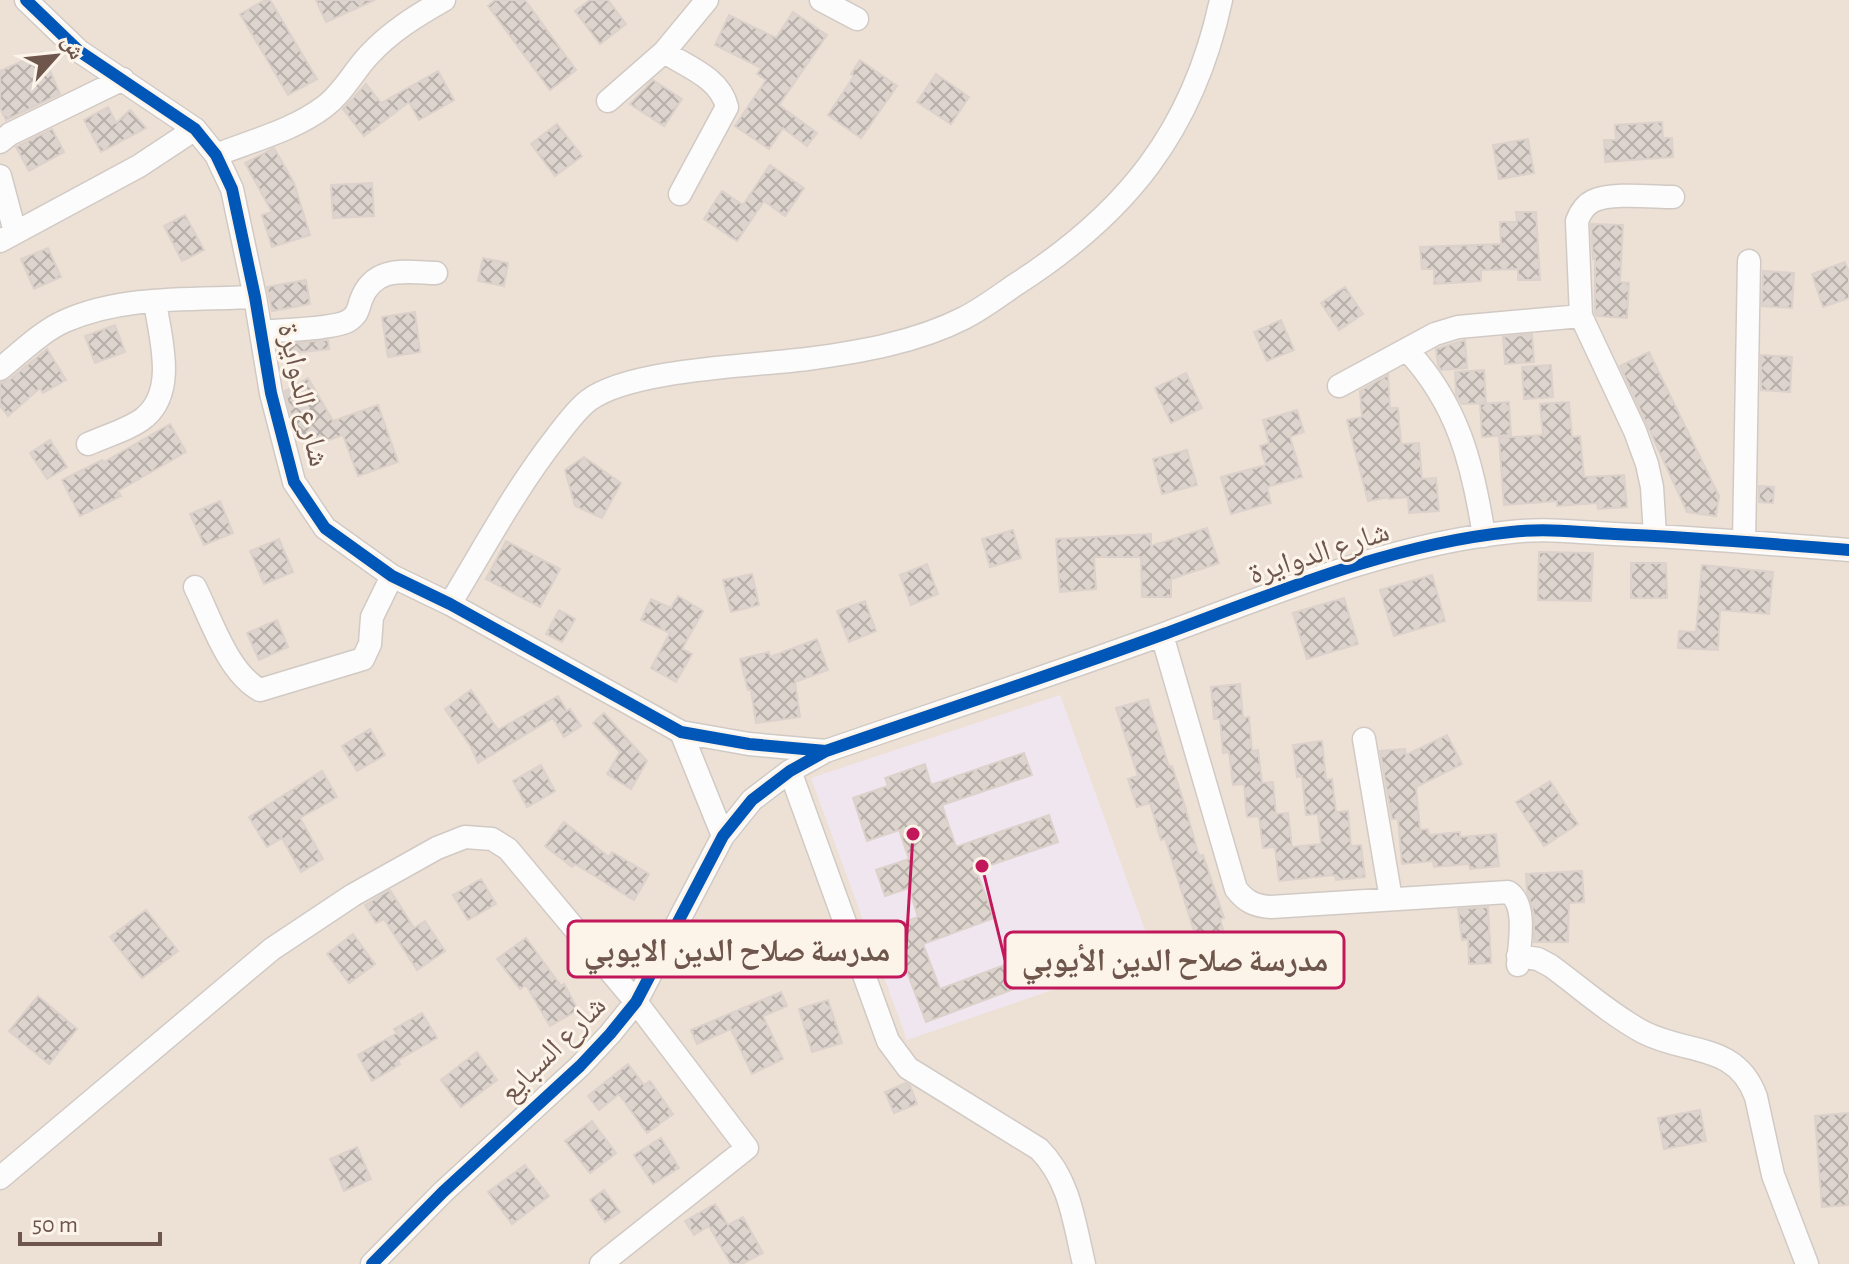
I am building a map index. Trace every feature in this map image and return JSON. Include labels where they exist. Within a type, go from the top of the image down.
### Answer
[{"type":"street","name":"شارع الدوايرة","points":[[26,0],[79,51],[195,129],[216,155],[232,189],[271,393],[294,482],[325,528],[392,576],[450,604],[681,732],[749,744],[826,751],[1162,635],[1311,579],[1403,553],[1513,531],[1655,535],[1849,550]]},
{"type":"street","points":[[216,155],[301,121],[323,108],[341,92],[367,56],[386,39],[405,23],[444,0]]},
{"type":"street","points":[[608,101],[664,52],[707,0]]},
{"type":"street","points":[[821,0],[857,19]]},
{"type":"street","points":[[450,604],[538,460],[589,400],[614,387],[663,375],[810,358],[897,343],[964,318],[1041,268],[1101,221],[1136,184],[1163,148],[1195,85],[1221,0]]},
{"type":"street","points":[[664,52],[716,83],[723,92],[727,107],[680,194]]},
{"type":"street","points":[[0,142],[10,134],[123,79]]},
{"type":"street","points":[[0,176],[8,236],[139,166],[195,129]]},
{"type":"street","points":[[1655,535],[1647,464],[1635,431],[1581,316],[1577,221],[1581,211],[1591,201],[1673,197]]},
{"type":"street","points":[[1744,542],[1749,261]]},
{"type":"street","points":[[261,332],[345,323],[358,312],[368,284],[381,276],[393,272],[436,273]]},
{"type":"street","points":[[0,369],[62,322],[125,303],[255,297]]},
{"type":"street","points":[[88,444],[145,418],[160,398],[165,378],[155,302]]},
{"type":"street","points":[[1339,386],[1435,334],[1458,327],[1581,316]]},
{"type":"street","points":[[1407,350],[1426,370],[1463,441],[1476,487],[1484,536]]},
{"type":"street","points":[[195,587],[235,668],[247,683],[260,690],[363,659],[370,644],[372,617],[392,576]]},
{"type":"street","points":[[1162,635],[1236,889],[1244,900],[1256,906],[1271,907],[1508,892],[1518,901],[1520,909],[1518,961],[1545,962],[1645,1033],[1722,1056],[1739,1067],[1752,1086],[1773,1175],[1807,1264]]},
{"type":"street","points":[[681,732],[723,836]]},
{"type":"street","points":[[1364,739],[1391,899]]},
{"type":"street","name":"شارع السبايع","points":[[372,1264],[443,1192],[580,1066],[636,1002],[723,836],[752,800],[790,771],[826,751]]},
{"type":"street","points":[[790,771],[888,1041],[908,1068],[1039,1149],[1054,1164],[1065,1188],[1084,1264]]},
{"type":"street","points":[[0,1178],[272,949],[353,895],[437,848],[465,837],[492,839],[508,849],[636,1002],[747,1148],[601,1264]]},
{"type":"shaded area","points":[[0,0],[1849,0],[1849,1264],[0,1264]]},
{"type":"shaded area","points":[[1060,695],[1154,955],[907,1040],[811,778]]},
{"type":"building","points":[[270,0],[317,79],[288,95],[240,14]]},
{"type":"building","points":[[316,0],[375,0],[326,22]]},
{"type":"building","points":[[495,0],[525,0],[576,70],[550,90],[488,6]]},
{"type":"building","points":[[590,0],[608,0],[626,24],[600,44],[575,11]]},
{"type":"building","points":[[793,12],[827,35],[779,105],[817,133],[807,146],[783,128],[769,149],[735,126],[766,80],[757,74],[761,68],[715,45],[729,15],[776,38]]},
{"type":"building","points":[[42,52],[60,94],[6,120],[0,108],[0,71]]},
{"type":"building","points":[[860,60],[897,86],[861,138],[828,115],[854,76],[851,74]]},
{"type":"building","points":[[438,71],[454,100],[419,120],[409,102],[364,136],[343,109],[366,84],[381,103]]},
{"type":"building","points":[[936,74],[969,97],[951,124],[917,102]]},
{"type":"building","points":[[653,80],[682,99],[664,126],[630,104]]},
{"type":"building","points":[[108,107],[116,123],[130,110],[146,128],[101,152],[84,120]]},
{"type":"building","points":[[1662,122],[1663,138],[1672,138],[1673,157],[1605,162],[1604,140],[1616,140],[1615,125]]},
{"type":"building","points":[[557,124],[582,156],[555,176],[531,144]]},
{"type":"building","points":[[52,129],[64,152],[29,171],[16,147]]},
{"type":"building","points":[[1528,139],[1534,173],[1499,179],[1493,145]]},
{"type":"building","points":[[274,148],[294,183],[310,235],[272,247],[262,215],[272,212],[245,163]]},
{"type":"building","points":[[770,165],[804,188],[785,216],[764,201],[737,241],[704,219],[722,191],[743,205]]},
{"type":"building","points":[[372,183],[374,216],[333,218],[331,185]]},
{"type":"building","points":[[1516,212],[1536,212],[1540,280],[1518,280],[1518,269],[1481,270],[1481,281],[1434,284],[1434,269],[1422,269],[1420,247],[1501,244],[1500,222],[1517,222]]},
{"type":"building","points":[[185,215],[204,250],[182,261],[164,226]]},
{"type":"building","points":[[1591,224],[1623,225],[1620,282],[1629,283],[1627,318],[1597,316],[1595,313],[1595,259]]},
{"type":"building","points":[[48,248],[61,277],[34,289],[21,259]]},
{"type":"building","points":[[483,258],[508,263],[504,286],[478,281]]},
{"type":"building","points":[[1845,262],[1849,272],[1849,298],[1823,307],[1812,274]]},
{"type":"building","points":[[1763,271],[1794,273],[1792,308],[1762,306]]},
{"type":"building","points":[[306,280],[310,304],[272,311],[267,287]]},
{"type":"building","points":[[1345,287],[1363,314],[1339,330],[1321,303]]},
{"type":"building","points":[[415,312],[420,352],[388,357],[382,317]]},
{"type":"building","points":[[1281,320],[1294,350],[1267,361],[1254,332]]},
{"type":"building","points":[[115,325],[125,352],[95,363],[85,336]]},
{"type":"building","points":[[1532,334],[1534,362],[1505,364],[1503,337]]},
{"type":"building","points":[[328,340],[329,349],[284,354],[283,344]]},
{"type":"building","points":[[1465,340],[1467,368],[1441,370],[1436,349]]},
{"type":"building","points":[[47,349],[66,380],[43,393],[40,388],[8,416],[0,406],[0,383],[9,380]]},
{"type":"building","points":[[1649,352],[1719,496],[1716,516],[1687,512],[1620,366]]},
{"type":"building","points":[[1761,355],[1792,357],[1790,392],[1761,390]]},
{"type":"building","points":[[1551,365],[1553,397],[1524,399],[1522,367]]},
{"type":"building","points":[[1484,370],[1486,403],[1462,404],[1456,394],[1455,372]]},
{"type":"building","points":[[1186,373],[1202,408],[1171,423],[1155,388]]},
{"type":"building","points":[[1388,375],[1390,408],[1398,408],[1401,444],[1419,443],[1422,479],[1436,478],[1439,511],[1409,513],[1408,497],[1368,501],[1347,420],[1362,417],[1360,391]]},
{"type":"building","points":[[308,378],[333,421],[378,405],[398,462],[358,476],[343,435],[309,447],[291,416],[285,391]]},
{"type":"building","points":[[1509,402],[1511,435],[1482,437],[1480,404]]},
{"type":"building","points":[[1569,402],[1572,437],[1580,436],[1584,477],[1624,475],[1627,507],[1598,509],[1597,503],[1557,506],[1557,501],[1504,505],[1499,438],[1543,435],[1540,404]]},
{"type":"building","points":[[1297,410],[1304,432],[1290,437],[1302,477],[1267,487],[1271,503],[1231,514],[1221,477],[1266,465],[1260,446],[1269,443],[1263,420]]},
{"type":"building","points":[[170,424],[186,452],[118,491],[121,496],[80,516],[62,480],[102,460],[104,462]]},
{"type":"building","points":[[50,440],[67,467],[47,479],[30,453]]},
{"type":"building","points":[[1187,450],[1197,485],[1162,494],[1153,459]]},
{"type":"building","points":[[584,457],[621,483],[602,518],[575,506],[565,470]]},
{"type":"building","points":[[1759,486],[1774,487],[1773,503],[1759,502]]},
{"type":"building","points":[[220,501],[233,533],[204,545],[190,514]]},
{"type":"building","points":[[1207,528],[1219,563],[1171,579],[1171,597],[1142,597],[1141,557],[1094,557],[1096,589],[1060,592],[1056,539],[1151,534],[1151,546]]},
{"type":"building","points":[[1013,530],[1021,558],[990,567],[982,539]]},
{"type":"building","points":[[279,539],[293,572],[264,584],[250,551]]},
{"type":"building","points":[[506,541],[560,569],[540,607],[486,579]]},
{"type":"building","points":[[1539,552],[1593,553],[1591,601],[1538,600]]},
{"type":"building","points":[[1631,563],[1666,563],[1667,598],[1631,598]]},
{"type":"building","points":[[927,564],[938,594],[911,605],[900,575]]},
{"type":"building","points":[[1702,565],[1773,572],[1769,614],[1720,610],[1718,650],[1678,648],[1679,631],[1696,632]]},
{"type":"building","points":[[752,574],[759,605],[731,612],[723,580]]},
{"type":"building","points":[[1432,575],[1445,621],[1394,636],[1380,590]]},
{"type":"building","points":[[678,596],[703,611],[682,649],[692,654],[676,682],[651,668],[670,633],[641,620],[651,599],[671,608]]},
{"type":"building","points":[[1344,598],[1358,644],[1307,659],[1293,613]]},
{"type":"building","points":[[865,601],[876,631],[849,642],[837,611]]},
{"type":"building","points":[[559,610],[575,619],[562,642],[546,634]]},
{"type":"building","points":[[277,620],[288,647],[259,660],[247,633]]},
{"type":"building","points":[[817,639],[828,670],[795,682],[800,717],[756,723],[751,690],[748,690],[740,659],[769,652],[770,657]]},
{"type":"building","points":[[1240,684],[1243,718],[1249,717],[1252,751],[1258,750],[1262,783],[1273,782],[1276,814],[1288,813],[1292,847],[1321,844],[1318,814],[1306,815],[1302,776],[1297,777],[1293,745],[1322,741],[1326,780],[1332,779],[1336,812],[1348,811],[1351,846],[1361,845],[1365,877],[1336,880],[1335,875],[1279,881],[1275,847],[1263,848],[1259,816],[1247,817],[1244,784],[1233,785],[1229,752],[1223,753],[1220,719],[1214,719],[1211,687]]},
{"type":"building","points":[[471,690],[498,730],[558,696],[581,726],[564,737],[553,718],[478,763],[445,709]]},
{"type":"building","points":[[1148,699],[1199,856],[1203,855],[1224,918],[1220,919],[1231,957],[1194,967],[1188,946],[1198,944],[1165,838],[1161,840],[1150,803],[1137,807],[1128,779],[1138,776],[1116,708]]},
{"type":"building","points":[[604,713],[647,761],[631,789],[607,774],[620,752],[593,723]]},
{"type":"building","points":[[370,729],[385,755],[357,771],[342,746]]},
{"type":"building","points":[[1447,735],[1462,764],[1416,787],[1420,830],[1428,829],[1429,835],[1460,832],[1460,837],[1496,834],[1499,866],[1470,869],[1469,864],[1434,867],[1433,861],[1402,864],[1398,819],[1392,819],[1380,751],[1405,749],[1406,755]]},
{"type":"building","points":[[1024,753],[1032,775],[942,805],[956,847],[1049,815],[1058,842],[976,870],[994,918],[923,944],[940,989],[1010,963],[1019,987],[926,1022],[890,927],[918,917],[909,888],[885,896],[876,870],[909,859],[899,830],[867,841],[853,798],[888,786],[885,778],[925,764],[931,785]]},
{"type":"building","points":[[541,765],[555,791],[527,807],[513,781]]},
{"type":"building","points":[[322,771],[337,797],[300,818],[323,859],[301,872],[282,838],[267,847],[249,817]]},
{"type":"building","points":[[1550,781],[1578,824],[1544,846],[1516,802]]},
{"type":"building","points":[[564,822],[609,857],[612,852],[649,874],[634,900],[575,864],[572,867],[545,846]]},
{"type":"building","points":[[1582,871],[1584,902],[1569,903],[1568,942],[1534,942],[1534,914],[1527,892],[1526,874]]},
{"type":"building","points":[[481,879],[496,904],[468,920],[453,895]]},
{"type":"building","points":[[390,890],[414,928],[425,921],[445,951],[417,970],[384,919],[376,923],[365,905]]},
{"type":"building","points":[[1488,907],[1491,963],[1469,964],[1468,939],[1462,940],[1458,909]]},
{"type":"building","points":[[146,910],[178,951],[142,978],[110,937]]},
{"type":"building","points":[[353,934],[375,964],[349,983],[327,954]]},
{"type":"building","points":[[526,938],[561,986],[564,984],[578,1010],[550,1026],[526,985],[520,989],[497,959]]},
{"type":"building","points":[[781,992],[787,1006],[763,1016],[783,1059],[752,1074],[731,1029],[697,1044],[691,1030]]},
{"type":"building","points":[[38,996],[77,1029],[49,1064],[9,1031]]},
{"type":"building","points":[[828,1000],[842,1043],[812,1052],[799,1009]]},
{"type":"building","points":[[422,1013],[437,1038],[398,1060],[400,1064],[372,1081],[358,1055],[397,1033],[394,1029]]},
{"type":"building","points":[[477,1052],[497,1080],[461,1107],[441,1080]]},
{"type":"building","points":[[628,1064],[644,1085],[650,1081],[673,1114],[647,1133],[619,1094],[599,1110],[588,1096]]},
{"type":"building","points":[[906,1083],[917,1104],[894,1113],[885,1092]]},
{"type":"building","points":[[1700,1110],[1706,1141],[1664,1149],[1658,1118]]},
{"type":"building","points":[[1849,1113],[1849,1205],[1822,1207],[1815,1116]]},
{"type":"building","points":[[592,1121],[616,1153],[590,1173],[565,1141]]},
{"type":"building","points":[[661,1138],[679,1168],[653,1184],[634,1155]]},
{"type":"building","points":[[357,1147],[371,1179],[344,1191],[330,1159]]},
{"type":"building","points":[[525,1165],[549,1196],[512,1224],[488,1192]]},
{"type":"building","points":[[604,1190],[620,1212],[605,1222],[590,1200]]},
{"type":"building","points":[[715,1204],[728,1225],[743,1217],[763,1253],[742,1264],[731,1264],[709,1226],[694,1235],[685,1221]]},
{"type":"cycle path","points":[[26,0],[79,51],[195,129],[216,155],[232,189],[271,393],[294,482],[325,528],[392,576],[450,604],[681,732],[749,744],[826,751]]},
{"type":"cycle path","points":[[372,1264],[443,1192],[580,1066],[610,1034],[636,1002],[723,836],[752,800],[790,771],[826,751],[1334,572],[1466,538],[1524,531],[1562,531],[1849,550]]},
{"type":"place","name":"مدرسة صلاح الدين الايوبي","points":[[913,834]]},
{"type":"place","name":"مدرسة صلاح الدين الأيوبي","points":[[982,866]]}]
